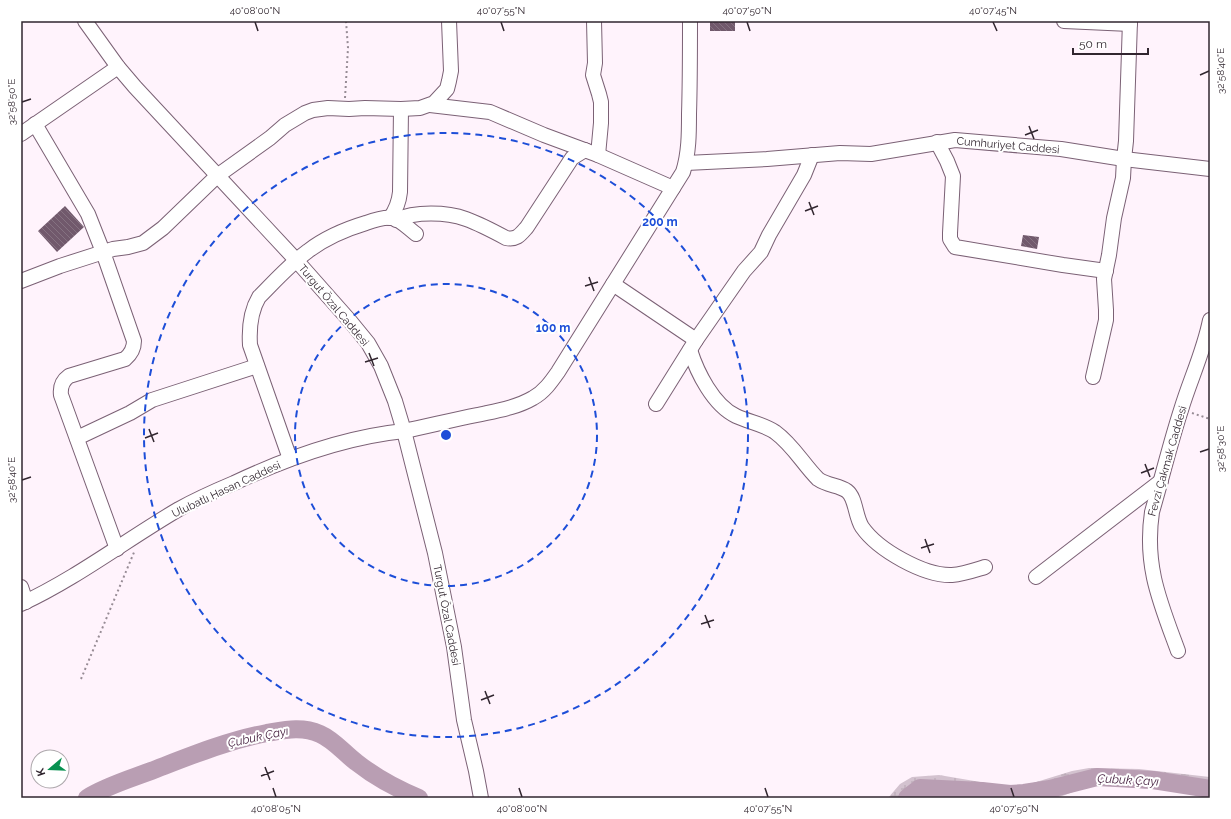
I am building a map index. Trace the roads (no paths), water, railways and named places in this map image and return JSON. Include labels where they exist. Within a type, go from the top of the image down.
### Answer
[{"type":"street","name":"Turgut Özal Caddesi","points":[[85,21],[118,67],[296,260],[350,321],[375,354],[395,401],[423,505],[446,603],[454,647],[464,720],[476,770],[480,798]]},
{"type":"street","points":[[22,278],[103,252],[136,246],[150,239],[218,176],[270,138],[285,125],[305,113],[313,110],[328,108],[401,109],[420,108],[430,105],[440,98],[447,89],[449,81],[451,71],[450,21]]},
{"type":"street","points":[[592,152],[601,122],[601,102],[593,75],[595,63],[594,21]]},
{"type":"street","name":"Ulubatlı Hasan Caddesi","points":[[24,603],[118,549],[181,508],[255,473],[315,450],[351,440],[390,432],[404,431],[504,409],[533,398],[541,392],[551,383],[683,172],[688,148],[690,21]]},
{"type":"street","points":[[1064,21],[1130,22],[1126,141],[1123,178],[1114,218],[1104,279],[1106,320],[1093,377]]},
{"type":"street","points":[[21,134],[118,67]]},
{"type":"street","points":[[430,105],[490,112],[544,135],[592,152],[673,188]]},
{"type":"street","points":[[393,219],[400,192],[401,109]]},
{"type":"street","points":[[35,124],[85,210],[103,252],[134,341],[134,346],[130,355],[125,359],[69,376],[65,379],[60,388],[61,395],[118,549]]},
{"type":"street","name":"Cumhuriyet Caddesi","points":[[686,163],[742,161],[840,153],[871,154],[955,140],[1032,146],[1210,169]]},
{"type":"street","points":[[937,142],[947,161],[952,176],[950,239],[955,247],[1106,271]]},
{"type":"street","points":[[290,459],[250,345],[249,334],[251,314],[259,297],[308,250],[335,235],[365,223],[421,214],[454,216],[465,218],[506,238],[515,238],[527,227],[572,158],[592,152]]},
{"type":"street","points":[[656,404],[693,345],[744,271],[761,252],[769,235],[804,175],[812,155]]},
{"type":"street","points":[[393,219],[416,234]]},
{"type":"street","points":[[613,284],[693,345],[699,374],[714,397],[728,411],[735,416],[774,431],[791,446],[818,479],[824,483],[838,486],[847,491],[851,496],[860,523],[868,535],[881,546],[905,561],[938,573],[951,575],[985,567]]},
{"type":"street","name":"Fevzi Çakmak Caddesi","points":[[1178,650],[1151,568],[1150,525],[1152,512],[1181,410],[1208,333],[1210,320]]},
{"type":"street","points":[[77,438],[130,413],[152,400],[257,366]]},
{"type":"street","points":[[1036,577],[1161,481]]},
{"type":"street","points":[[21,587],[24,603]]},
{"type":"waterway","name":"Çubuk Çayı","points":[[87,798],[118,783],[194,754],[252,736],[294,729],[307,730],[320,734],[334,743],[378,778],[419,798]]},
{"type":"waterway","name":"Çubuk Çayı","points":[[907,798],[920,788],[1010,794],[1050,789],[1097,777],[1153,780],[1210,789]]}]
